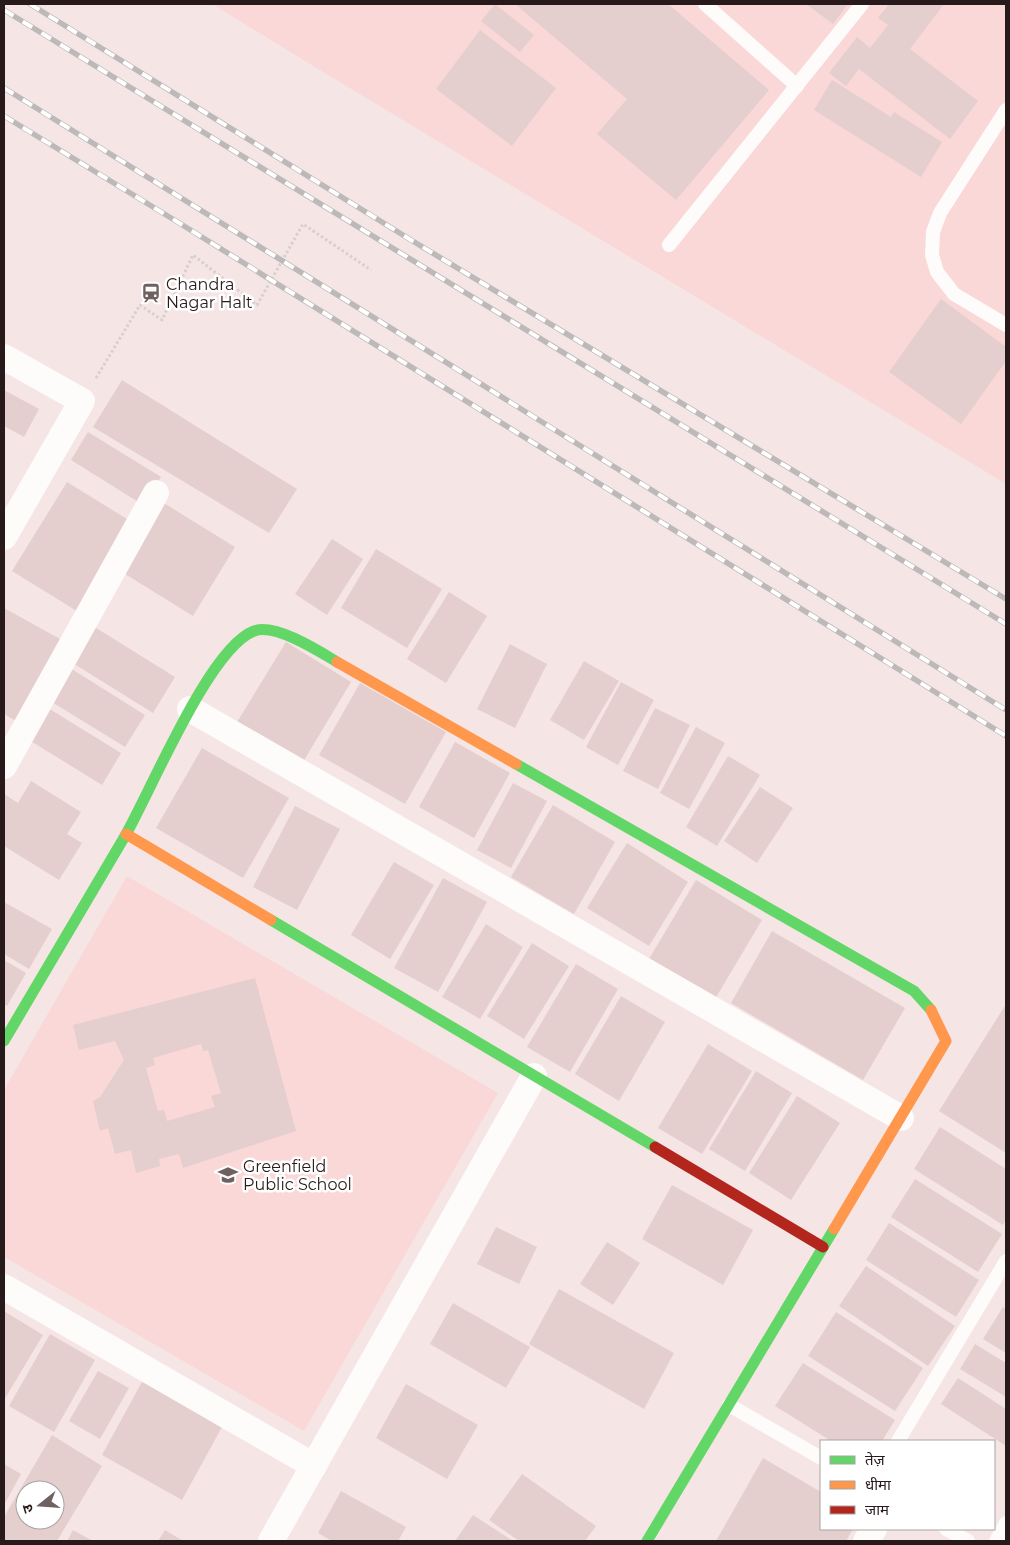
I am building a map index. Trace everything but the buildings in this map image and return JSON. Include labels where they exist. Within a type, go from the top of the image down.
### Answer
[{"type":"street","points":[[4,357],[82,401],[4,537]]},
{"type":"street","points":[[4,766],[156,493]]},
{"type":"street","points":[[4,1040],[126,834],[190,709],[225,654],[239,639],[256,630],[278,632],[299,640],[914,991],[931,1010],[946,1041],[647,1541]]},
{"type":"street","points":[[190,709],[901,1118]]},
{"type":"street","points":[[126,834],[823,1248]]},
{"type":"street","points":[[271,1541],[534,1076]]},
{"type":"street","points":[[4,1288],[314,1466]]},
{"type":"street","points":[[866,1541],[873,1530]]},
{"type":"lane","points":[[705,4],[796,86]]},
{"type":"lane","points":[[670,245],[862,4]]},
{"type":"lane","points":[[1006,110],[940,213],[932,232],[932,255],[937,272],[954,294],[1006,325]]},
{"type":"lane","points":[[899,1440],[1006,1261]]},
{"type":"lane","points":[[729,1405],[820,1457]]},
{"type":"lane","points":[[996,1541],[1006,1524]]},
{"type":"lane","points":[[948,1530],[968,1541]]},
{"type":"path","points":[[82,401],[140,305],[162,320],[193,255],[257,305],[303,224],[371,270]]},
{"type":"shaded area","points":[[212,4],[1006,4],[1006,484],[315,67]]},
{"type":"shaded area","name":"Greenfield Public School","points":[[127,876],[498,1093],[304,1431],[4,1257],[4,1090]]},
{"type":"railway","points":[[30,4],[411,240],[1006,599]]},
{"type":"railway","points":[[4,10],[1006,624]]},
{"type":"railway","points":[[4,88],[1006,710]]},
{"type":"railway","points":[[4,116],[1006,736]]},
{"type":"traffic: fast","points":[[4,1041],[125,836],[200,691],[237,643],[254,631],[273,631],[297,639],[337,662]]},
{"type":"traffic: fast","points":[[516,764],[914,991],[931,1010]]},
{"type":"traffic: fast","points":[[271,920],[655,1147]]},
{"type":"traffic: fast","points":[[647,1541],[834,1229]]},
{"type":"traffic: slow","points":[[337,662],[516,764]]},
{"type":"traffic: slow","points":[[126,834],[271,920]]},
{"type":"traffic: slow","points":[[834,1229],[946,1041],[931,1010]]},
{"type":"traffic: jam","points":[[655,1147],[823,1247]]},
{"type":"place","name":"Chandra Nagar Halt","points":[[151,293]]},
{"type":"place","name":"Greenfield Public School","points":[[228,1175]]}]
